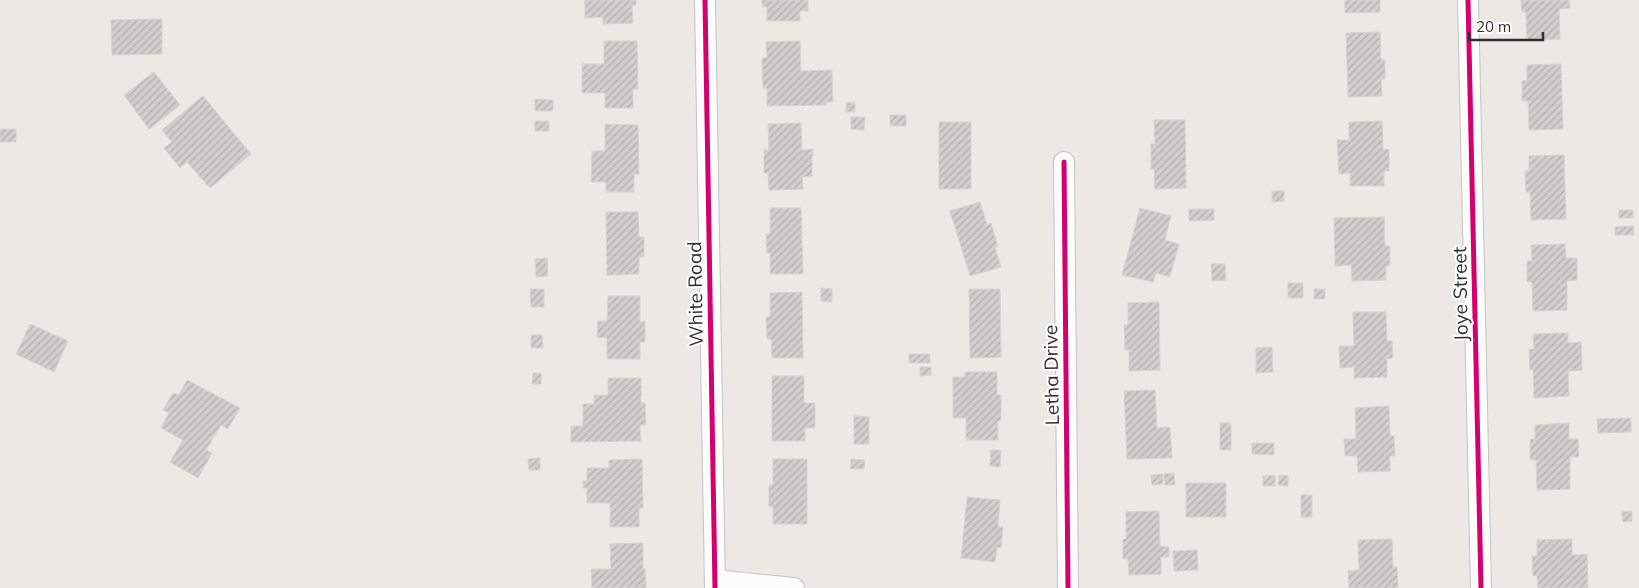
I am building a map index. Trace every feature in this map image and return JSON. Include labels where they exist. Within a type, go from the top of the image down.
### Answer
[{"type":"street","name":"White Road","points":[[705,0],[715,584]]},
{"type":"street","name":"Joye Street","points":[[1468,0],[1481,588]]},
{"type":"street","name":"Letha Drive","points":[[1064,162],[1068,588]]},
{"type":"street","points":[[715,584],[794,588]]},
{"type":"building","points":[[585,0],[636,0],[636,5],[632,5],[633,23],[603,24],[603,17],[585,18]]},
{"type":"building","points":[[762,0],[808,0],[808,11],[800,11],[800,21],[767,21],[767,7],[762,7]]},
{"type":"building","points":[[1345,0],[1380,0],[1380,12],[1345,13]]},
{"type":"building","points":[[1521,0],[1569,0],[1570,8],[1559,9],[1560,39],[1527,40],[1526,12],[1522,12]]},
{"type":"building","points":[[162,19],[162,54],[112,55],[111,20]]},
{"type":"building","points":[[1380,32],[1381,60],[1385,60],[1385,79],[1381,79],[1382,96],[1348,97],[1346,33]]},
{"type":"building","points":[[604,41],[637,41],[638,89],[633,89],[633,108],[605,108],[605,93],[582,93],[582,64],[604,64]]},
{"type":"building","points":[[800,41],[801,71],[832,70],[833,102],[826,102],[826,105],[767,106],[767,88],[763,88],[762,58],[767,58],[766,42]]},
{"type":"building","points":[[1561,64],[1563,129],[1529,130],[1528,101],[1522,101],[1522,81],[1527,80],[1527,65]]},
{"type":"building","points":[[154,72],[180,105],[149,129],[124,95]]},
{"type":"building","points":[[203,96],[251,154],[210,188],[187,162],[180,168],[164,148],[172,142],[162,130]]},
{"type":"building","points":[[535,99],[553,100],[553,111],[535,111]]},
{"type":"building","points":[[855,102],[855,112],[846,112],[847,103]]},
{"type":"building","points":[[890,115],[906,115],[906,126],[890,126]]},
{"type":"building","points":[[851,117],[865,117],[864,130],[851,129]]},
{"type":"building","points":[[1154,120],[1185,120],[1186,188],[1155,189],[1154,169],[1151,169],[1151,144],[1155,144]]},
{"type":"building","points":[[535,121],[549,121],[549,131],[535,131]]},
{"type":"building","points":[[1382,121],[1383,150],[1389,149],[1389,171],[1384,171],[1384,186],[1350,186],[1350,173],[1339,174],[1337,140],[1349,140],[1349,122]]},
{"type":"building","points":[[939,122],[971,122],[971,189],[939,189]]},
{"type":"building","points":[[801,123],[802,150],[813,149],[812,176],[802,177],[803,189],[769,190],[768,173],[764,173],[764,150],[769,150],[768,124]]},
{"type":"building","points":[[605,124],[638,125],[639,174],[634,174],[634,192],[606,192],[606,182],[591,182],[592,151],[605,151]]},
{"type":"building","points":[[0,129],[16,129],[16,142],[0,142]]},
{"type":"building","points":[[1564,155],[1566,219],[1531,220],[1530,192],[1526,192],[1525,171],[1529,171],[1529,156]]},
{"type":"building","points":[[1272,191],[1284,191],[1284,201],[1272,202]]},
{"type":"building","points":[[980,202],[987,225],[991,223],[998,247],[995,247],[1001,267],[970,276],[950,211]]},
{"type":"building","points":[[770,208],[801,208],[803,274],[770,274],[770,253],[767,253],[766,234],[770,234]]},
{"type":"building","points":[[1140,208],[1171,216],[1165,240],[1179,244],[1170,277],[1156,273],[1153,282],[1122,275]]},
{"type":"building","points":[[1189,209],[1214,209],[1214,220],[1189,221]]},
{"type":"building","points":[[1619,210],[1633,210],[1633,218],[1619,218]]},
{"type":"building","points":[[606,212],[638,212],[639,237],[644,237],[644,257],[639,257],[639,274],[607,275]]},
{"type":"building","points":[[1384,217],[1385,246],[1390,246],[1390,266],[1386,266],[1386,280],[1352,281],[1351,265],[1335,266],[1334,218]]},
{"type":"building","points":[[1633,226],[1634,235],[1615,235],[1615,227]]},
{"type":"building","points":[[1565,244],[1566,258],[1577,258],[1577,280],[1567,281],[1567,310],[1533,311],[1532,282],[1527,282],[1527,261],[1532,261],[1531,245]]},
{"type":"building","points":[[547,258],[548,276],[536,277],[535,259]]},
{"type":"building","points":[[1211,264],[1225,264],[1226,280],[1212,281]]},
{"type":"building","points":[[1288,283],[1303,283],[1303,298],[1288,298]]},
{"type":"building","points":[[821,288],[832,289],[832,302],[821,301]]},
{"type":"building","points":[[530,289],[544,289],[544,307],[531,307]]},
{"type":"building","points":[[969,289],[1000,289],[1001,357],[970,358]]},
{"type":"building","points":[[1314,289],[1325,289],[1325,299],[1314,299]]},
{"type":"building","points":[[802,292],[803,358],[772,358],[771,339],[767,339],[766,317],[770,317],[770,293]]},
{"type":"building","points":[[608,296],[640,296],[640,322],[645,321],[645,342],[640,342],[640,359],[607,359],[607,338],[597,337],[598,321],[607,321]]},
{"type":"building","points":[[1159,302],[1160,370],[1129,371],[1129,350],[1125,350],[1124,325],[1128,325],[1128,303]]},
{"type":"building","points":[[1353,312],[1386,312],[1387,341],[1392,341],[1393,358],[1387,359],[1387,377],[1354,378],[1354,367],[1340,368],[1339,346],[1354,346]]},
{"type":"building","points":[[30,324],[68,341],[54,372],[16,354]]},
{"type":"building","points":[[1568,333],[1568,343],[1581,342],[1582,370],[1568,371],[1569,396],[1534,398],[1533,369],[1530,370],[1529,349],[1534,349],[1533,334]]},
{"type":"building","points":[[531,335],[542,335],[543,348],[531,348]]},
{"type":"building","points":[[1272,347],[1273,372],[1256,373],[1256,348]]},
{"type":"building","points":[[909,354],[930,354],[930,363],[909,363]]},
{"type":"building","points":[[920,367],[931,367],[931,375],[920,376]]},
{"type":"building","points":[[965,372],[997,372],[997,395],[1001,395],[1001,421],[998,421],[998,440],[966,440],[966,418],[953,418],[953,377],[965,377]]},
{"type":"building","points":[[533,373],[541,373],[541,384],[532,384]]},
{"type":"building","points":[[772,376],[804,376],[804,403],[815,403],[815,428],[805,428],[805,441],[772,441]]},
{"type":"building","points":[[608,378],[641,378],[641,403],[645,403],[646,425],[640,425],[641,441],[571,442],[571,426],[583,426],[583,404],[594,404],[594,395],[608,395]]},
{"type":"building","points":[[187,380],[240,408],[228,429],[221,425],[206,450],[212,453],[198,478],[170,462],[183,440],[161,428],[169,413],[163,410],[173,393],[179,395]]},
{"type":"building","points":[[1155,390],[1157,428],[1170,427],[1172,458],[1127,459],[1124,391]]},
{"type":"building","points":[[1389,406],[1390,436],[1394,436],[1395,456],[1390,456],[1390,471],[1358,472],[1357,456],[1345,456],[1344,439],[1356,439],[1355,408]]},
{"type":"building","points":[[854,416],[869,417],[869,444],[854,444]]},
{"type":"building","points":[[1631,418],[1631,432],[1598,433],[1597,419]]},
{"type":"building","points":[[1220,423],[1231,423],[1231,450],[1220,450]]},
{"type":"building","points":[[1569,423],[1569,439],[1578,439],[1579,457],[1570,457],[1570,489],[1537,490],[1536,460],[1530,460],[1530,439],[1535,439],[1535,425]]},
{"type":"building","points":[[1252,443],[1274,443],[1274,455],[1252,454]]},
{"type":"building","points":[[991,450],[1001,450],[1000,467],[990,466]]},
{"type":"building","points":[[540,458],[540,470],[529,470],[528,459]]},
{"type":"building","points":[[642,459],[643,508],[639,508],[639,527],[610,527],[610,503],[587,503],[587,488],[583,488],[583,481],[587,481],[587,468],[609,468],[609,460]]},
{"type":"building","points":[[773,459],[807,459],[807,524],[773,524],[773,507],[769,507],[769,485],[773,485]]},
{"type":"building","points":[[851,459],[865,460],[864,469],[850,469]]},
{"type":"building","points":[[1174,473],[1175,485],[1165,485],[1164,474]]},
{"type":"building","points":[[1163,474],[1163,484],[1152,485],[1151,475]]},
{"type":"building","points":[[1275,475],[1275,486],[1263,486],[1263,476]]},
{"type":"building","points":[[1279,475],[1288,476],[1288,486],[1278,485]]},
{"type":"building","points":[[1186,483],[1226,483],[1226,517],[1186,517]]},
{"type":"building","points":[[1301,495],[1312,495],[1312,517],[1301,517]]},
{"type":"building","points":[[967,497],[1000,500],[998,527],[1003,527],[1001,548],[997,547],[995,562],[961,558]]},
{"type":"building","points":[[1159,511],[1160,546],[1169,547],[1169,557],[1161,557],[1161,574],[1129,575],[1128,559],[1123,559],[1123,539],[1126,539],[1126,512]]},
{"type":"building","points":[[1632,511],[1632,521],[1623,522],[1622,512]]},
{"type":"building","points":[[1392,539],[1393,567],[1397,567],[1398,588],[1349,588],[1348,571],[1359,570],[1358,540]]},
{"type":"building","points":[[1572,539],[1572,555],[1587,554],[1588,588],[1538,588],[1537,575],[1533,576],[1532,556],[1537,556],[1537,540]]},
{"type":"building","points":[[643,543],[643,569],[645,569],[646,588],[592,588],[591,569],[611,569],[610,544]]},
{"type":"building","points":[[1197,550],[1198,570],[1174,571],[1173,551]]},
{"type":"cycle path","points":[[705,0],[715,588]]},
{"type":"cycle path","points":[[1468,0],[1481,588]]},
{"type":"cycle path","points":[[1064,162],[1068,588]]}]
